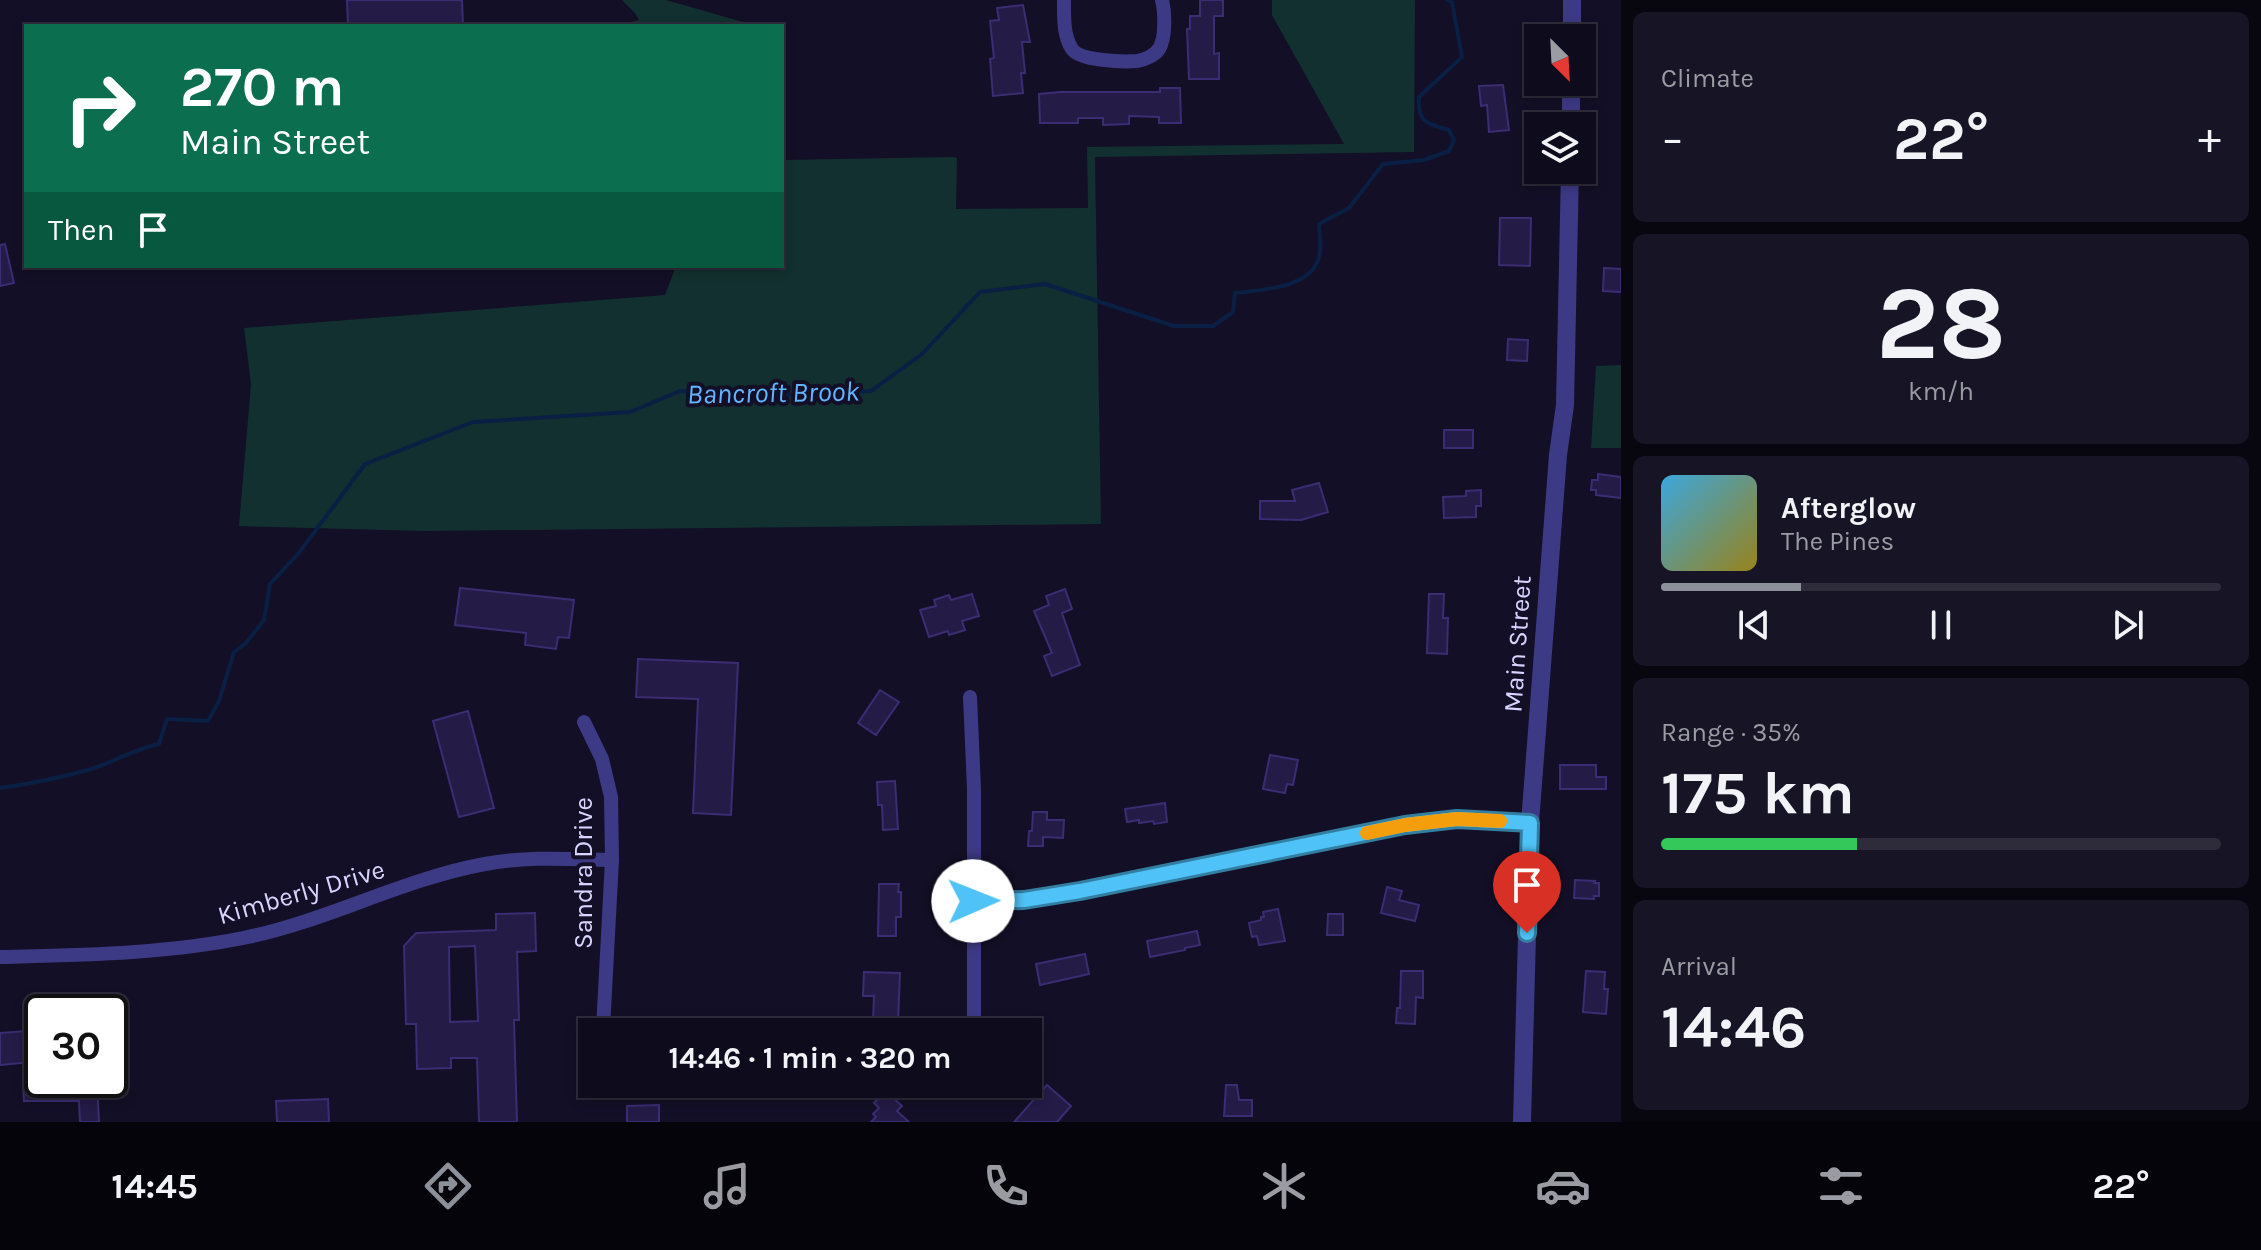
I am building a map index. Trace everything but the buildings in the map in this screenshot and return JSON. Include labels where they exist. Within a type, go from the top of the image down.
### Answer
[{"type":"street","points":[[1064,0],[1066,36],[1073,52],[1085,58],[1138,61],[1158,50],[1163,39],[1162,0]]},
{"type":"street","points":[[1572,0],[1572,24]]},
{"type":"street","name":"Main Street","points":[[1522,1122],[1530,823],[1558,455],[1565,405],[1570,184]]},
{"type":"street","points":[[970,697],[974,789],[974,1018]]},
{"type":"street","name":"Sandra Drive","points":[[584,722],[602,759],[611,797],[612,860],[604,1018]]},
{"type":"street","points":[[973,901],[1024,900],[1080,891],[1405,825],[1457,819],[1530,823]]},
{"type":"street","name":"Kimberly Drive","points":[[0,957],[115,954],[236,939],[338,911],[426,879],[484,864],[525,858],[612,860]]},
{"type":"green space","points":[[622,0],[666,0],[750,24],[623,24],[639,20]]},
{"type":"green space","points":[[1272,0],[1415,0],[1414,152],[1095,157],[1101,524],[424,531],[239,526],[251,384],[244,328],[665,295],[675,268],[784,268],[784,160],[953,157],[957,158],[956,209],[1088,208],[1087,147],[1344,144],[1272,15]]},
{"type":"green space","points":[[1621,365],[1621,448],[1591,448],[1596,366]]},
{"type":"waterway","name":"Bancroft Brook","points":[[0,788],[88,770],[159,744],[167,719],[208,721],[219,701],[234,652],[246,643],[264,620],[270,584],[298,554],[365,464],[473,422],[630,412],[680,391],[761,396],[871,391],[922,354],[980,292],[1045,284],[1174,326],[1213,326],[1233,312],[1235,293],[1284,286],[1296,281],[1307,275],[1319,257],[1319,224],[1349,208],[1383,164],[1424,160],[1449,151],[1454,140],[1449,130],[1425,121],[1419,106],[1419,97],[1462,57],[1452,2],[1447,0]]},
{"type":"slow traffic","points":[[1367,833],[1457,819],[1500,821]]},
{"type":"route","points":[[973,901],[1024,900],[1080,891],[1405,825],[1457,819],[1530,823],[1527,933]]}]
